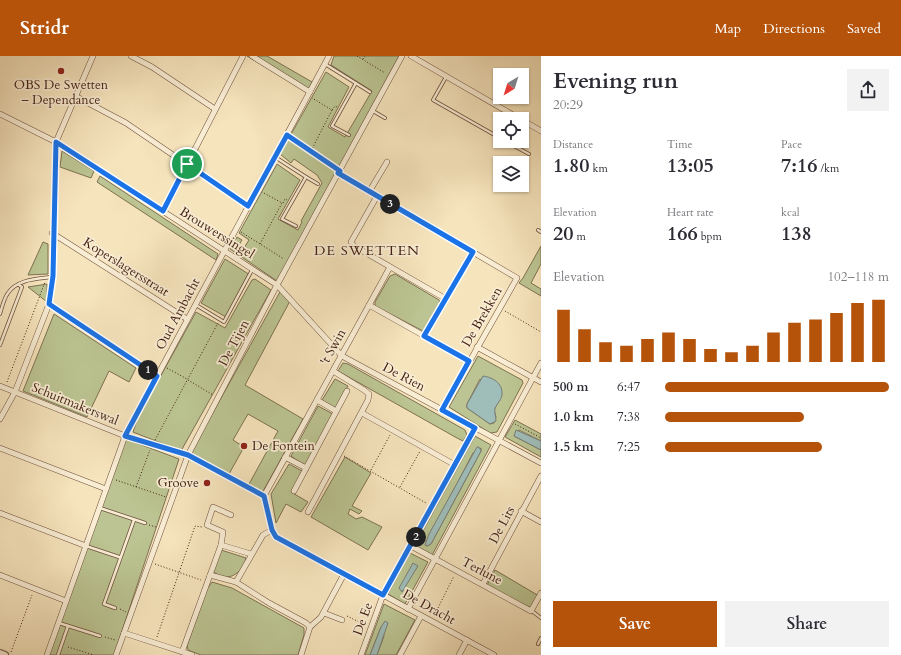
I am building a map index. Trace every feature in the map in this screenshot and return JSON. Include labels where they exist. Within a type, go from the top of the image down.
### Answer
[{"type":"street","points":[[0,419],[15,392],[49,304],[53,276],[52,233],[56,142],[93,56]]},
{"type":"street","points":[[131,56],[152,67],[215,109]]},
{"type":"street","points":[[163,211],[243,56]]},
{"type":"street","points":[[252,56],[309,94]]},
{"type":"street","name":"Oud Ambacht","points":[[50,654],[58,623],[125,436],[329,56]]},
{"type":"street","name":"De Tijen","points":[[116,655],[188,455],[277,285],[402,56]]},
{"type":"street","points":[[411,56],[421,58],[446,76],[507,112]]},
{"type":"street","points":[[75,96],[126,123],[248,206]]},
{"type":"street","name":"Brouwerssingel","points":[[0,114],[56,142],[277,285]]},
{"type":"street","points":[[529,124],[541,131]]},
{"type":"street","points":[[369,192],[387,162]]},
{"type":"street","points":[[339,172],[369,192],[473,252],[424,336]]},
{"type":"street","points":[[377,196],[351,242],[354,246],[446,299]]},
{"type":"street","name":"Koperslagersstraat","points":[[52,233],[187,319]]},
{"type":"street","name":"De Brekken","points":[[442,410],[517,278],[473,252]]},
{"type":"street","name":"'t Swin","points":[[264,496],[390,267]]},
{"type":"street","name":"De Rien","points":[[277,285],[342,356],[541,463]]},
{"type":"street","points":[[49,304],[157,376]]},
{"type":"street","points":[[369,305],[469,361]]},
{"type":"street","points":[[478,347],[541,382]]},
{"type":"street","points":[[408,608],[541,363]]},
{"type":"street","points":[[308,512],[362,413],[369,394],[333,371]]},
{"type":"street","name":"Schuitmakerswal","points":[[2,387],[125,436],[188,455],[264,496]]},
{"type":"street","points":[[294,491],[347,390]]},
{"type":"street","points":[[316,400],[336,411]]},
{"type":"street","points":[[362,413],[455,465]]},
{"type":"street","name":"De Ee","points":[[361,655],[383,595],[475,428]]},
{"type":"street","points":[[0,448],[106,489]]},
{"type":"street","points":[[285,457],[306,468]]},
{"type":"street","name":"De Lits","points":[[483,584],[541,476]]},
{"type":"street","points":[[236,582],[263,535],[272,530],[264,496]]},
{"type":"street","points":[[182,652],[221,545],[224,532],[206,525],[213,507],[230,515]]},
{"type":"street","points":[[521,511],[541,522]]},
{"type":"street","points":[[0,513],[86,546]]},
{"type":"street","name":"De Dracht","points":[[272,530],[276,537],[408,608],[430,622],[494,655]]},
{"type":"street","points":[[221,545],[251,554]]},
{"type":"street","name":"Terlune","points":[[411,546],[532,611]]},
{"type":"street","points":[[301,655],[310,627],[324,613],[344,574]]},
{"type":"street","points":[[0,575],[66,601]]},
{"type":"street","points":[[210,575],[236,582],[269,604],[306,622],[310,627]]},
{"type":"street","points":[[532,611],[541,593]]},
{"type":"street","points":[[324,613],[342,620]]},
{"type":"street","points":[[400,655],[421,616]]},
{"type":"street","points":[[124,633],[192,655]]},
{"type":"street","points":[[459,655],[466,640]]},
{"type":"street","points":[[0,653],[5,655]]},
{"type":"lane","points":[[325,64],[370,92]]},
{"type":"lane","points":[[446,76],[433,100],[493,134]]},
{"type":"lane","points":[[349,135],[332,126],[356,83]]},
{"type":"lane","points":[[372,111],[385,118]]},
{"type":"lane","points":[[518,148],[529,154]]},
{"type":"lane","points":[[274,156],[318,184]]},
{"type":"lane","points":[[296,226],[282,219],[306,177]]},
{"type":"lane","points":[[195,304],[224,322],[253,269]]},
{"type":"lane","points":[[0,314],[8,293],[15,285],[25,281],[53,276]]},
{"type":"lane","points":[[0,345],[22,287],[19,284]]},
{"type":"lane","points":[[99,508],[145,523]]},
{"type":"lane","points":[[115,608],[104,604],[119,558],[134,520]]},
{"type":"lane","points":[[86,546],[119,558]]},
{"type":"lane","name":"Terlune","points":[[532,611],[541,618]]},
{"type":"lane","points":[[58,623],[100,636]]},
{"type":"lane","points":[[58,655],[68,626]]},
{"type":"lane","points":[[538,644],[541,638]]},
{"type":"path","points":[[357,56],[391,77]]},
{"type":"path","points":[[363,60],[365,56]]},
{"type":"path","points":[[309,94],[332,110]]},
{"type":"path","points":[[311,151],[332,110],[335,106],[341,109]]},
{"type":"path","points":[[287,135],[339,172]]},
{"type":"path","points":[[258,189],[282,203]]},
{"type":"path","points":[[260,244],[282,203],[285,199],[291,202]]},
{"type":"path","points":[[236,228],[289,263]]},
{"type":"path","points":[[2,387],[45,286],[45,278]]},
{"type":"path","points":[[500,308],[541,332]]},
{"type":"path","points":[[136,487],[152,444],[220,320]]},
{"type":"path","points":[[162,365],[218,398]]},
{"type":"path","points":[[509,420],[541,438]]},
{"type":"path","points":[[370,470],[393,431]]},
{"type":"path","points":[[399,487],[422,447]]},
{"type":"path","points":[[340,454],[432,507]]},
{"type":"path","points":[[110,478],[172,499]]},
{"type":"path","points":[[145,523],[161,528]]},
{"type":"path","points":[[154,643],[194,526],[201,528],[206,525]]},
{"type":"path","points":[[149,562],[208,582]]},
{"type":"path","points":[[430,622],[457,571]]},
{"type":"path","points":[[10,655],[35,588]]},
{"type":"path","points":[[115,608],[131,613]]},
{"type":"path","points":[[342,620],[347,616],[371,628]]},
{"type":"path","points":[[100,636],[121,642]]},
{"type":"path","points":[[68,646],[94,655]]},
{"type":"green space","points":[[247,56],[267,56],[312,82],[307,92]]},
{"type":"green space","points":[[334,56],[399,56],[277,281],[230,249],[237,237],[242,240],[237,248],[242,251],[249,240],[239,233],[277,164],[300,180],[278,219],[298,230],[302,222],[301,221],[322,183],[317,175],[294,159],[291,163],[280,154],[326,72],[349,87],[328,127],[345,137],[372,91],[331,65]]},
{"type":"green space","points":[[62,151],[94,171],[91,178],[60,167]]},
{"type":"green space","points":[[100,176],[218,254],[216,260],[97,182]]},
{"type":"green space","points":[[43,242],[48,244],[48,274],[28,275]]},
{"type":"green space","points":[[541,246],[541,264],[531,283],[541,289],[541,296],[519,283]]},
{"type":"green space","points":[[225,259],[250,275],[226,317],[201,303]]},
{"type":"green space","points":[[395,274],[439,300],[440,303],[423,331],[375,306],[375,302],[390,276]]},
{"type":"green space","points":[[255,279],[271,290],[181,451],[133,432],[138,417],[196,312],[225,328],[252,280]]},
{"type":"green space","points":[[47,284],[47,302],[28,287]]},
{"type":"green space","points":[[281,290],[290,301],[245,385],[303,419],[262,493],[248,486],[278,431],[248,414],[233,440],[244,447],[229,474],[190,454]]},
{"type":"green space","points":[[54,314],[136,368],[129,382],[109,371],[87,417],[23,391]]},
{"type":"green space","points":[[478,356],[522,380],[523,383],[497,432],[490,433],[449,407]],"holes":[[[480,379],[502,394],[494,410],[496,417],[494,423],[490,424],[467,408],[467,404]]]},
{"type":"green space","points":[[343,363],[348,364],[465,430],[467,435],[463,441],[338,371]]},
{"type":"green space","points":[[335,379],[348,386],[336,408],[322,400]]},
{"type":"green space","points":[[318,406],[333,414],[305,466],[291,456]]},
{"type":"green space","points":[[515,420],[541,434],[541,441],[519,430],[514,436],[541,450],[541,457],[505,437]]},
{"type":"green space","points":[[475,436],[491,445],[431,557],[414,547]],"holes":[[[481,448],[481,451],[431,544],[427,546],[425,545],[473,453]]]},
{"type":"green space","points":[[126,439],[179,459],[114,655],[49,655]]},
{"type":"green space","points":[[345,457],[371,473],[352,506],[362,511],[359,514],[350,509],[348,514],[356,519],[362,517],[382,527],[368,550],[311,517]]},
{"type":"green space","points":[[289,464],[302,471],[291,492],[308,502],[301,512],[286,504],[276,523],[271,494]]},
{"type":"green space","points":[[221,550],[246,558],[238,573],[228,577],[223,577],[213,571]]},
{"type":"green space","points":[[410,553],[428,562],[405,604],[388,594]]},
{"type":"green space","points":[[495,570],[539,596],[531,613],[486,587]]},
{"type":"green space","points":[[212,582],[232,588],[304,628],[304,635],[298,655],[201,655],[188,650],[187,646],[205,592]]},
{"type":"green space","points":[[384,604],[415,620],[396,655],[377,655],[384,636],[381,627],[370,655],[365,655]]},
{"type":"water","points":[[483,376],[496,381],[502,390],[501,398],[495,408],[496,421],[490,424],[467,408],[467,404]]},
{"type":"water","points":[[516,430],[541,441],[541,450],[514,436]]},
{"type":"water","points":[[477,447],[479,447],[481,451],[431,544],[427,546],[425,545],[429,534]]},
{"type":"water","points":[[413,563],[418,566],[402,592],[399,588]]},
{"type":"water","points":[[385,621],[388,623],[377,655],[370,655],[381,627]]},
{"type":"place","name":"OBS De Swetten – Dependance","points":[[61,71]]},
{"type":"place","name":"De Fontein","points":[[244,446]]},
{"type":"place","name":"Groove","points":[[207,483]]},
{"type":"district","name":"DE SWETTEN","points":[[367,250]]},
{"type":"route","points":[[287,135],[340,171],[338,173],[473,252],[424,336],[469,361],[442,410],[475,428],[383,595],[276,537],[272,530],[264,496],[188,455],[125,436],[157,376],[49,304],[53,276],[52,233],[56,142],[163,211],[187,164],[248,206],[274,156],[287,135]]}]
